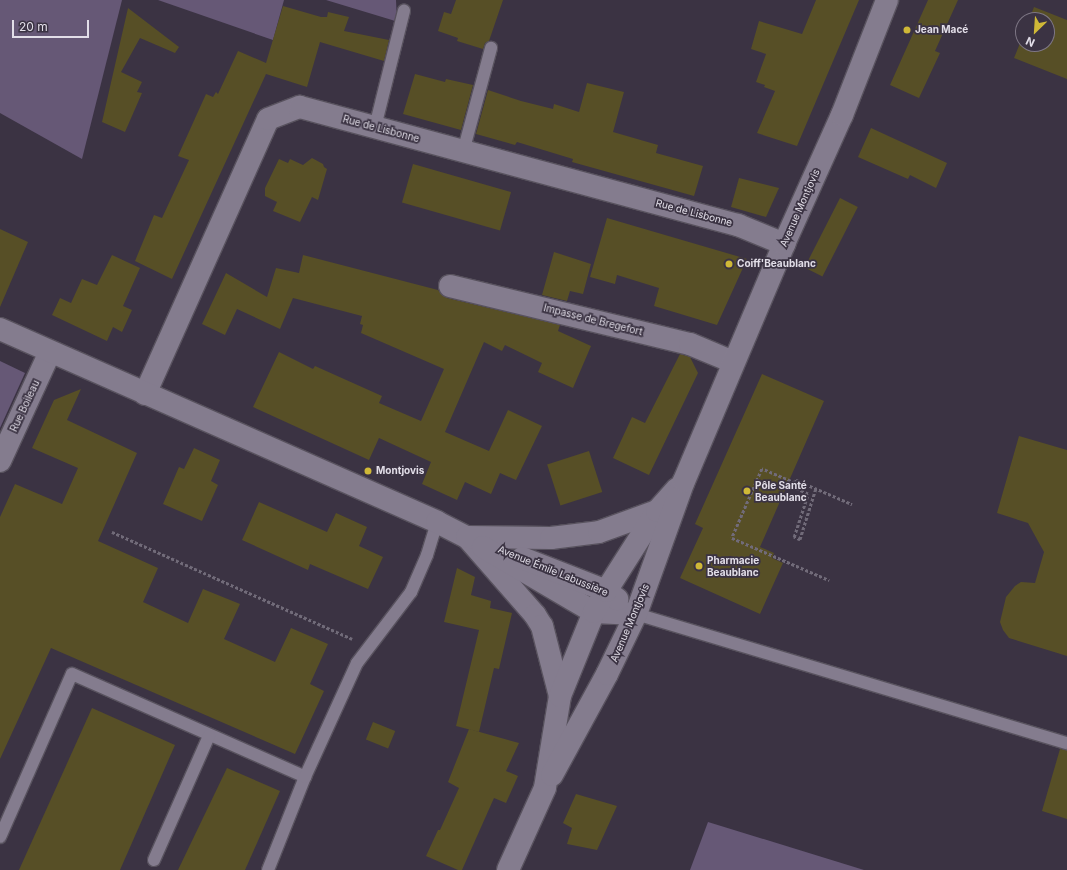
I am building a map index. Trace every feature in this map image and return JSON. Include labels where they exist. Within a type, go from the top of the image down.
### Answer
[{"type":"street","name":"Avenue Montjovis","points":[[545,788],[608,674],[636,614],[684,481],[784,244],[842,115],[887,0]]},
{"type":"street","name":"Rue de Lisbonne","points":[[145,394],[268,119],[300,107],[738,225],[784,244]]},
{"type":"street","name":"Impasse de Bregefort","points":[[450,286],[690,344],[734,362]]},
{"type":"street","points":[[0,329],[437,522],[467,537],[535,615],[542,626],[560,696],[545,788],[513,867]]},
{"type":"street","name":"Rue Boileau","points":[[0,461],[50,352]]},
{"type":"street","name":"Avenue Montjovis","points":[[560,696],[594,612],[606,591],[657,511],[684,481]]},
{"type":"street","points":[[467,537],[551,538],[610,529],[657,511]]},
{"type":"street","name":"Avenue Émile Labussière","points":[[467,537],[606,591],[636,614]]},
{"type":"street","name":"Avenue Émile Labussière","points":[[467,537],[594,612],[636,614]]},
{"type":"lane","points":[[375,128],[404,11]]},
{"type":"lane","points":[[463,152],[491,48]]},
{"type":"lane","points":[[268,870],[305,777],[357,663],[371,647],[412,592],[427,555],[437,522]]},
{"type":"lane","points":[[636,614],[1067,743]]},
{"type":"lane","points":[[0,837],[72,674],[209,736],[305,777]]},
{"type":"lane","points":[[154,860],[209,736]]},
{"type":"path","points":[[764,464],[732,538],[828,580]]},
{"type":"path","points":[[762,468],[795,483]]},
{"type":"path","points":[[795,483],[796,480],[852,504]]},
{"type":"path","points":[[795,483],[793,487],[808,494],[794,537],[800,540],[816,489]]},
{"type":"path","points":[[112,532],[371,647]]},
{"type":"shaded area","points":[[0,0],[122,0],[82,159],[0,113]]},
{"type":"shaded area","points":[[158,0],[284,0],[273,40]]},
{"type":"shaded area","points":[[326,0],[396,0],[397,22],[392,20]]},
{"type":"shaded area","points":[[0,361],[25,373],[0,428]]},
{"type":"shaded area","points":[[708,822],[864,870],[690,870]]},
{"type":"building","points":[[456,0],[503,0],[489,41],[485,43],[483,49],[457,41],[458,38],[438,31],[444,12],[451,14]]},
{"type":"building","points":[[816,0],[859,0],[797,146],[757,133],[775,91],[756,82],[766,54],[751,49],[759,21],[802,34]]},
{"type":"building","points":[[928,0],[958,0],[935,51],[940,53],[919,98],[890,85]]},
{"type":"building","points":[[283,6],[321,17],[327,17],[328,12],[349,17],[344,31],[389,40],[384,61],[320,42],[307,87],[266,74],[172,279],[135,261],[154,215],[162,218],[189,160],[178,156],[206,94],[213,97],[216,92],[218,94],[238,51],[266,63]]},
{"type":"building","points":[[1034,7],[1047,12],[1032,12]]},
{"type":"building","points":[[128,8],[179,47],[175,53],[140,38],[121,72],[142,82],[137,92],[142,93],[125,132],[102,122]]},
{"type":"building","points":[[1055,15],[1067,20],[1067,79],[1014,58],[1016,52],[1055,52]]},
{"type":"building","points":[[415,74],[445,82],[446,79],[473,85],[461,130],[403,114]]},
{"type":"building","points":[[587,83],[624,92],[613,132],[658,145],[656,153],[703,166],[694,196],[572,162],[573,159],[517,142],[515,145],[476,134],[488,90],[521,101],[553,109],[554,104],[579,112]]},
{"type":"building","points":[[871,128],[947,163],[936,188],[910,175],[908,179],[858,157]]},
{"type":"building","points":[[312,158],[323,164],[327,169],[318,200],[312,197],[300,222],[273,211],[277,202],[265,196],[265,188],[279,159],[288,163],[290,159],[303,165]]},
{"type":"building","points":[[413,164],[511,192],[500,231],[402,202]]},
{"type":"building","points":[[739,178],[779,188],[766,217],[731,207]]},
{"type":"building","points":[[840,198],[858,207],[822,277],[805,267]]},
{"type":"building","points":[[607,218],[747,259],[717,325],[654,306],[659,288],[617,275],[615,284],[590,277]]},
{"type":"building","points":[[0,229],[28,242],[0,307]]},
{"type":"building","points":[[554,252],[591,264],[583,294],[570,291],[567,301],[542,295]]},
{"type":"building","points":[[112,255],[140,268],[123,306],[132,310],[122,332],[113,327],[107,341],[52,315],[60,298],[71,303],[82,279],[97,285]]},
{"type":"building","points":[[303,255],[438,290],[447,298],[560,325],[558,331],[591,346],[573,388],[538,372],[542,363],[505,345],[502,351],[484,342],[445,432],[489,451],[508,410],[542,426],[516,480],[500,473],[491,494],[465,482],[457,500],[422,484],[431,462],[379,438],[369,460],[253,407],[279,352],[313,369],[315,366],[382,396],[379,403],[421,421],[444,369],[361,333],[363,325],[360,324],[362,316],[293,298],[280,329],[237,309],[225,335],[202,324],[226,273],[267,297],[276,268],[299,273]]},
{"type":"building","points":[[680,354],[690,357],[698,373],[649,475],[613,458],[632,417],[645,423]]},
{"type":"building","name":"Pôle Santé Beaublanc","points":[[762,374],[824,401],[760,547],[774,553],[772,558],[783,563],[760,614],[680,578],[703,528],[695,524]]},
{"type":"building","points":[[81,389],[67,420],[137,453],[98,541],[158,568],[143,602],[188,623],[203,589],[240,604],[224,639],[275,662],[291,628],[328,644],[310,684],[324,691],[295,754],[51,648],[0,759],[0,517],[15,484],[62,504],[78,468],[32,448],[54,400]]},
{"type":"building","points":[[1019,436],[1067,450],[1067,656],[1009,638],[1003,630],[1000,622],[1006,597],[1015,586],[1021,582],[1035,583],[1044,552],[1028,523],[997,513]]},
{"type":"building","points":[[194,448],[220,460],[211,481],[218,485],[202,521],[163,504],[179,467],[184,469]]},
{"type":"building","points":[[589,451],[602,492],[560,505],[547,465]]},
{"type":"building","points":[[259,502],[327,532],[336,513],[367,527],[359,546],[383,557],[368,589],[310,564],[308,570],[242,540]]},
{"type":"building","points":[[457,568],[475,577],[471,595],[491,601],[490,608],[512,613],[499,669],[494,668],[479,732],[456,726],[479,630],[444,622]]},
{"type":"building","points":[[92,708],[175,745],[120,870],[19,870]]},
{"type":"building","points":[[373,722],[395,731],[388,749],[366,740]]},
{"type":"building","points":[[469,729],[519,743],[506,771],[518,776],[506,803],[494,798],[462,870],[458,870],[426,856],[438,830],[440,830],[459,788],[448,782]]},
{"type":"building","points":[[1060,749],[1067,750],[1067,819],[1042,811]]},
{"type":"building","points":[[227,768],[280,791],[245,870],[178,870]]},
{"type":"building","points":[[576,794],[617,806],[597,850],[567,844],[572,828],[563,823]]},
{"type":"place","name":"Jean Macé","points":[[907,30]]},
{"type":"place","name":"Coiff'Beaublanc","points":[[729,264]]},
{"type":"place","name":"Montjovis","points":[[368,471]]},
{"type":"place","name":"Pôle Santé Beaublanc","points":[[747,491]]},
{"type":"place","name":"Pharmacie Beaublanc","points":[[699,566]]}]
